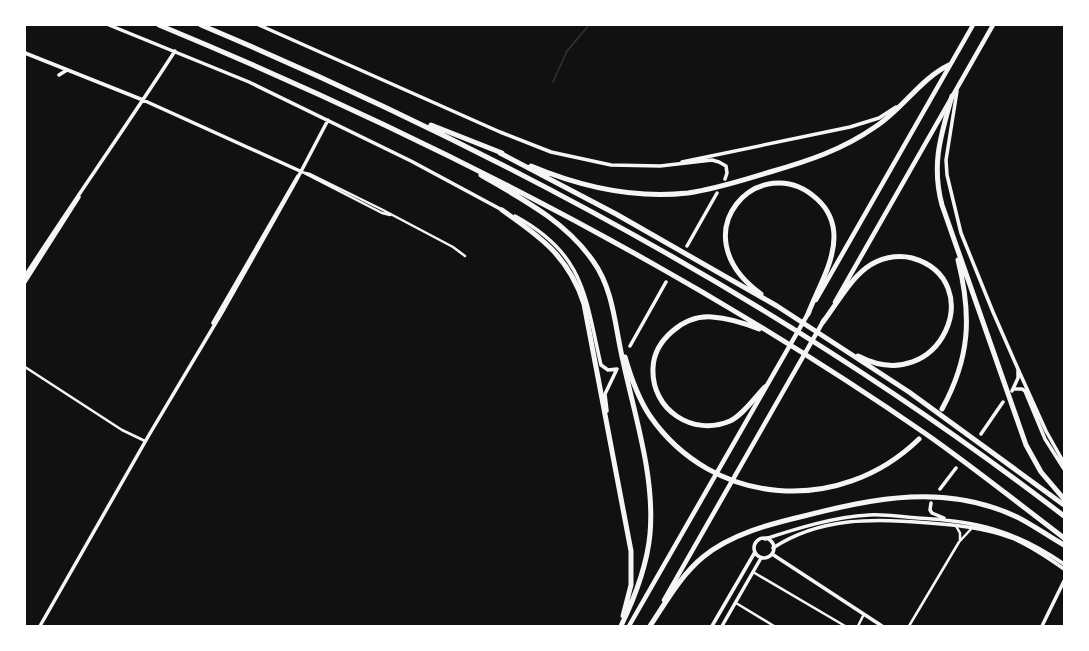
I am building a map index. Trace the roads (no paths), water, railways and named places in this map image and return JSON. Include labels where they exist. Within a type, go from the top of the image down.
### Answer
[{"type":"highway","points":[[159,25],[297,83],[441,151],[610,239],[818,363],[950,451],[1064,538]]},
{"type":"highway","points":[[202,25],[273,55],[413,119],[588,209],[703,274],[783,322],[937,423],[1064,516]]},
{"type":"highway","points":[[629,626],[973,25]]},
{"type":"highway","points":[[650,626],[993,25]]},
{"type":"highway","points":[[413,119],[554,175],[599,189],[648,194],[686,193],[734,183],[828,153],[876,127],[934,74],[949,65]]},
{"type":"highway","points":[[952,96],[939,145],[936,176],[939,196],[951,234],[1026,445],[1041,472],[1064,499]]},
{"type":"highway","points":[[441,151],[540,210],[575,238],[600,272],[611,303],[646,470],[651,515],[648,548],[643,571],[621,626]]},
{"type":"highway","points":[[500,153],[596,203],[777,306],[830,340],[862,358],[886,364],[908,363],[927,354],[939,344],[950,322],[950,298],[943,281],[932,269],[918,260],[900,257],[884,259],[867,267],[857,276],[823,322]]},
{"type":"highway","points":[[777,306],[748,285],[739,274],[728,256],[725,230],[731,211],[744,196],[762,186],[782,184],[798,187],[813,195],[827,210],[833,227],[832,252],[808,314]]},
{"type":"highway","points":[[502,210],[546,242],[559,256],[574,280],[584,304],[631,551],[631,585],[621,626]]},
{"type":"highway","points":[[942,409],[954,386],[962,364],[968,321],[965,290],[951,234]]},
{"type":"highway","points":[[765,387],[731,420],[711,426],[695,425],[680,420],[663,403],[654,383],[654,362],[659,348],[671,333],[683,324],[697,319],[712,317],[730,320],[775,336]]},
{"type":"highway","points":[[616,328],[634,386],[649,415],[665,435],[699,463],[723,476],[748,485],[789,492],[840,486],[883,468],[900,457],[918,439]]},
{"type":"highway","points":[[840,346],[915,396],[1064,505]]},
{"type":"highway","points":[[650,626],[676,586],[691,568],[716,547],[743,535],[786,520],[873,499],[919,496],[974,503],[1017,517],[1064,545]]},
{"type":"street","points":[[109,25],[249,82],[436,174],[540,232],[556,246],[579,279],[587,299],[601,365],[608,370],[617,369],[604,394],[608,426]]},
{"type":"street","points":[[259,25],[545,150],[571,158],[611,165],[649,166],[717,161],[724,164],[727,169],[725,179]]},
{"type":"street","points":[[25,282],[75,204],[79,195],[175,51]]},
{"type":"street","points":[[25,53],[143,100],[301,173],[310,174],[454,248],[465,256]]},
{"type":"street","points":[[59,75],[67,70]]},
{"type":"street","points":[[958,86],[946,160],[948,187],[961,233],[993,312],[1046,431],[1064,463]]},
{"type":"street","points":[[671,165],[862,124],[882,116],[908,99]]},
{"type":"street","points":[[40,626],[211,329],[221,308],[301,173],[328,120]]},
{"type":"street","points":[[687,246],[717,193]]},
{"type":"street","points":[[25,276],[72,202],[79,195]]},
{"type":"street","points":[[630,346],[666,282]]},
{"type":"street","points":[[25,367],[122,430],[146,442]]},
{"type":"street","points":[[1018,369],[1018,378],[1013,390],[1022,389],[1025,392],[1045,439],[1064,470]]},
{"type":"street","points":[[981,434],[1003,402]]},
{"type":"street","points":[[940,489],[956,468]]},
{"type":"street","points":[[931,503],[930,510],[932,513],[945,519]]},
{"type":"street","points":[[712,626],[755,552],[756,542],[820,523],[857,516],[883,515],[945,519],[983,526],[1011,534],[1041,548],[1064,564]]},
{"type":"street","points":[[773,548],[786,540],[813,530],[851,521],[882,519],[955,525],[998,534],[1022,543],[1064,569]]},
{"type":"street","points":[[955,525],[960,533],[960,542]]},
{"type":"street","points":[[908,626],[960,542],[972,528]]},
{"type":"street","points":[[765,539],[772,543],[772,554]]},
{"type":"street","points":[[755,552],[761,558]]},
{"type":"street","points":[[761,558],[772,554]]},
{"type":"street","points":[[772,554],[882,626]]},
{"type":"street","points":[[722,626],[761,558]]},
{"type":"street","points":[[753,572],[845,626]]},
{"type":"street","points":[[1042,626],[1064,584]]},
{"type":"street","points":[[736,603],[774,626]]},
{"type":"street","points":[[858,626],[864,614]]},
{"type":"waterway","points":[[553,82],[567,51],[589,25]]}]
